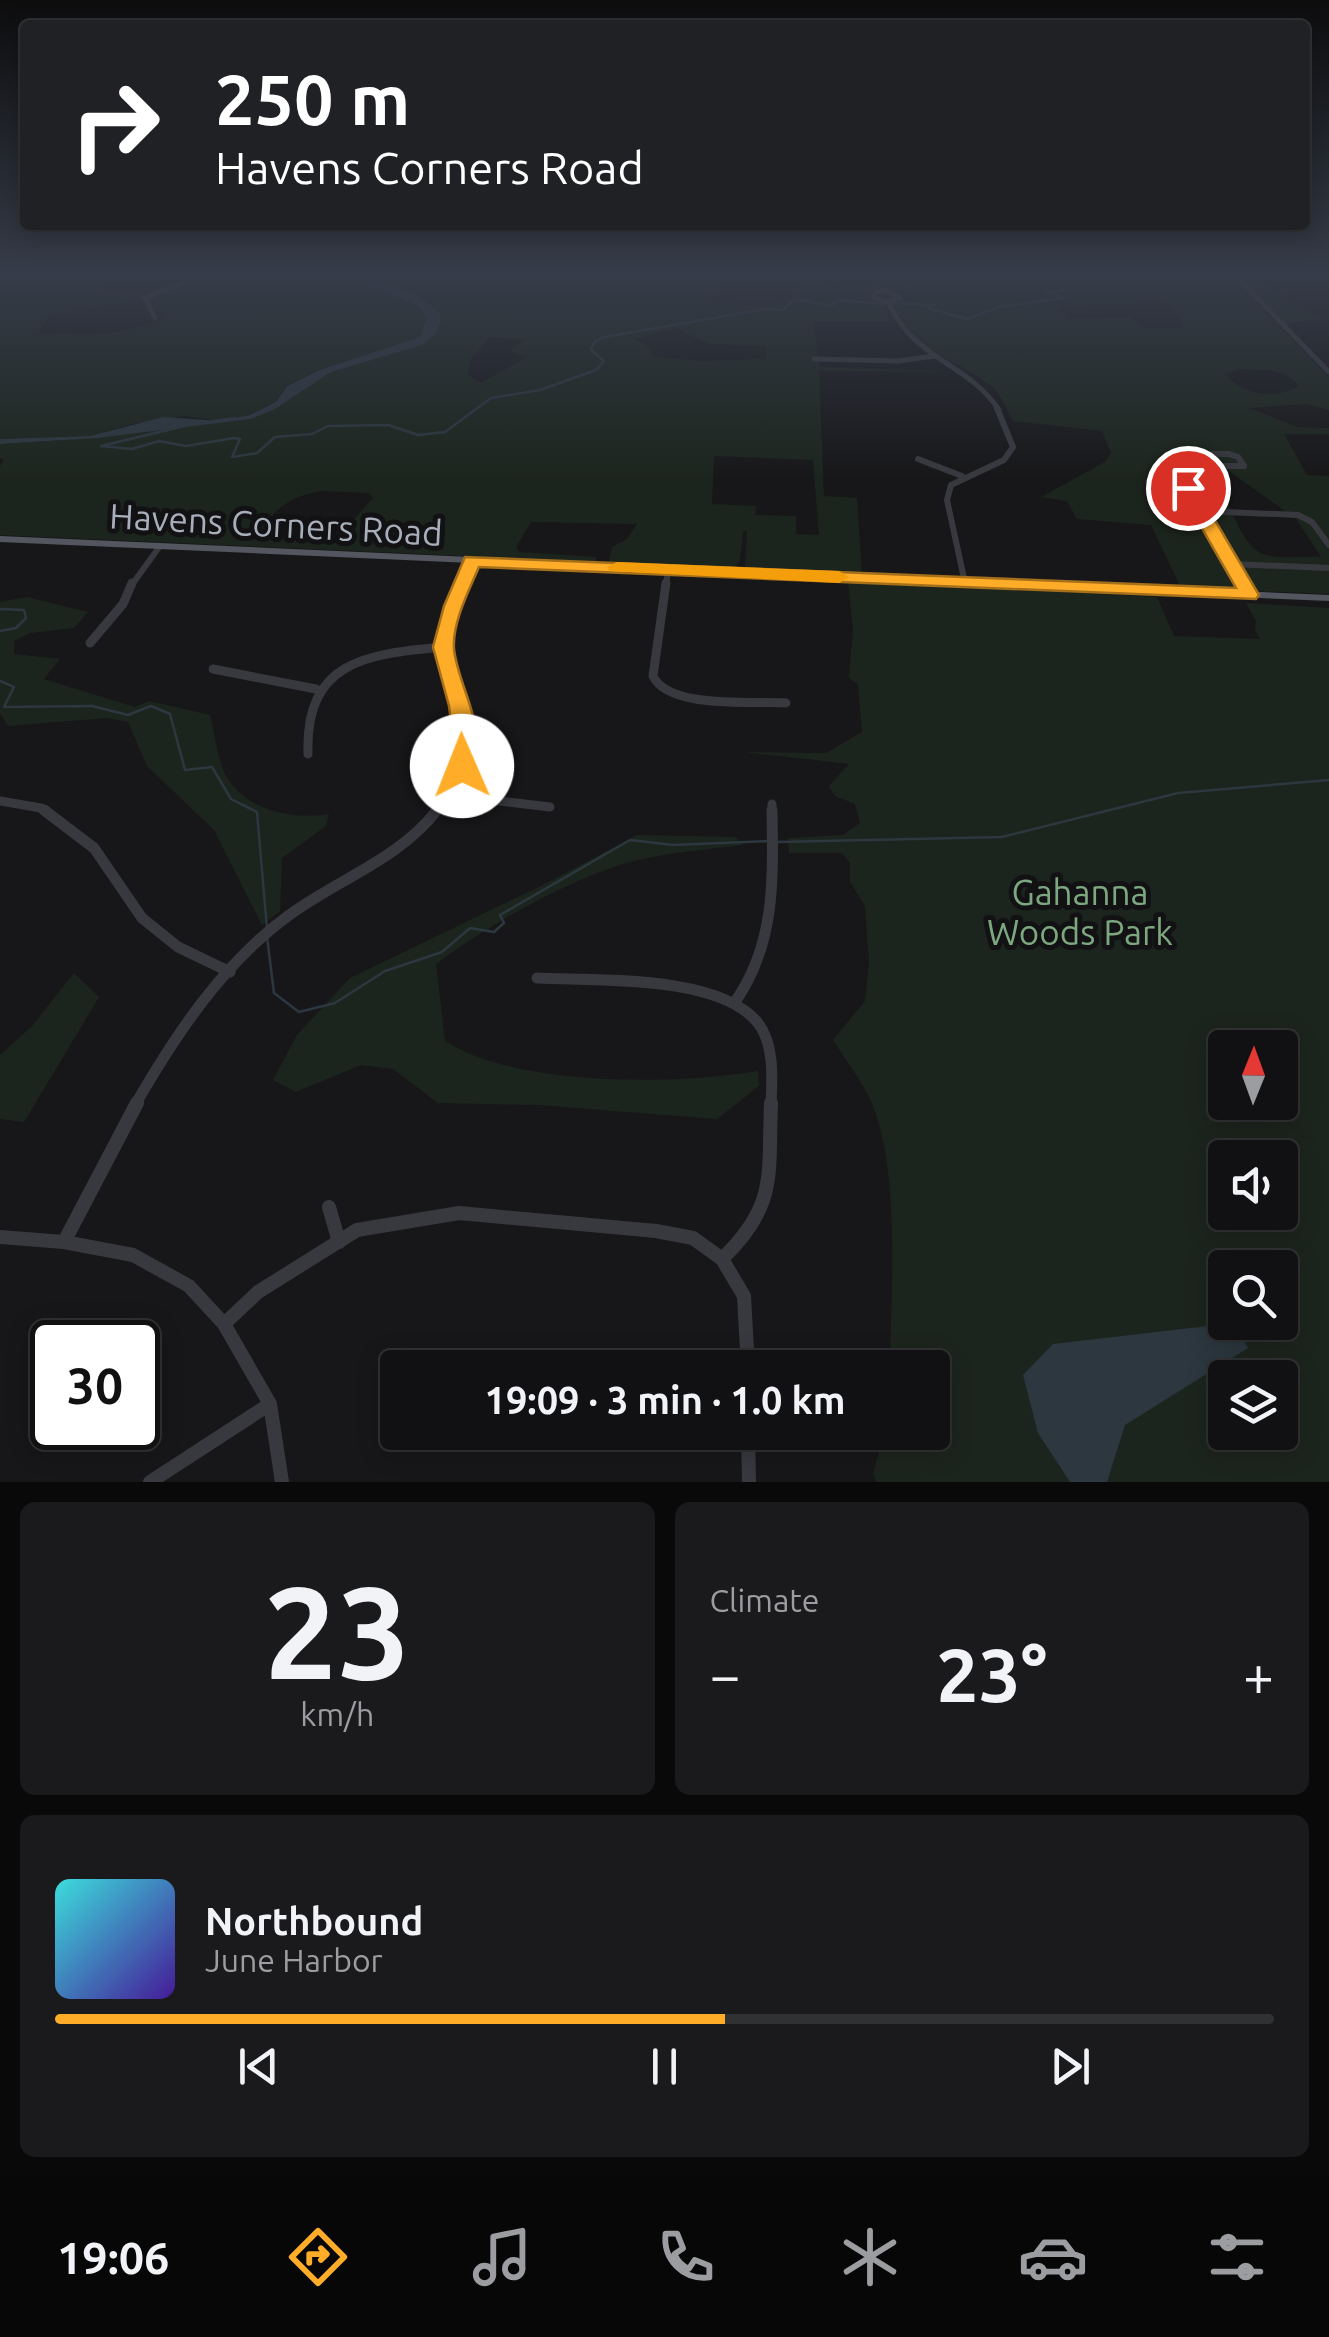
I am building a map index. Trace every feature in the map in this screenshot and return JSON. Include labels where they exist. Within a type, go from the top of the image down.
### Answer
[{"type":"main road","name":"Havens Corners Road","points":[[0,538],[1329,598]]},
{"type":"street","points":[[917,342],[992,396],[1012,436],[1013,447],[1004,460],[962,476],[951,485],[946,500],[965,582]]},
{"type":"street","points":[[1300,342],[1329,372]]},
{"type":"street","points":[[814,359],[898,361],[935,356]]},
{"type":"street","points":[[1174,466],[1244,466],[1238,457],[1229,454],[1168,454],[1174,466],[1249,595]]},
{"type":"street","points":[[918,459],[962,476]]},
{"type":"street","points":[[1200,511],[1298,515],[1312,522],[1329,545]]},
{"type":"street","points":[[90,643],[124,604],[135,577],[160,546]]},
{"type":"street","points":[[64,1242],[134,1105],[212,990],[269,930],[422,826],[448,795],[462,766],[466,745],[444,647],[454,606],[472,561]]},
{"type":"street","points":[[1232,564],[1329,568]]},
{"type":"street","points":[[668,570],[653,676],[656,686],[667,694],[684,698],[786,704]]},
{"type":"street","points":[[308,754],[304,726],[316,689],[354,662],[404,650],[444,647]]},
{"type":"street","points":[[212,669],[316,689]]},
{"type":"street","points":[[448,795],[550,807]]},
{"type":"street","points":[[0,801],[41,808],[94,848],[142,918],[178,947],[230,972]]},
{"type":"street","points":[[736,1002],[748,987],[770,934],[772,804]]},
{"type":"street","points":[[537,978],[700,990],[736,1002],[759,1025],[770,1056],[770,1185],[755,1226],[722,1259]]},
{"type":"street","points":[[329,1207],[338,1242]]},
{"type":"street","points":[[224,1324],[258,1292],[357,1230],[459,1213],[656,1231],[693,1238],[722,1259],[744,1296],[747,1350]]},
{"type":"street","points":[[0,1236],[133,1254],[189,1286],[224,1324],[270,1404],[282,1482]]},
{"type":"street","points":[[150,1482],[270,1404]]},
{"type":"street","points":[[748,1450],[748,1482]]},
{"type":"green space","points":[[0,342],[404,342],[287,385],[276,402],[251,415],[220,421],[186,416],[136,423],[90,436],[0,439]]},
{"type":"green space","points":[[486,342],[471,359],[468,375],[481,383],[527,357],[510,351],[522,342],[641,342],[651,348],[652,357],[703,361],[766,359],[766,346],[705,342],[816,342],[819,367],[956,372],[819,371],[824,496],[857,498],[862,576],[748,569],[747,531],[743,532],[740,561],[733,569],[609,562],[612,547],[627,539],[637,524],[531,522],[516,547],[519,552],[596,557],[596,562],[0,535],[0,466],[4,459],[0,458],[0,444],[97,438],[251,419],[275,409],[331,372],[422,345]],"holes":[[[714,456],[813,460],[819,535],[796,534],[796,516],[755,515],[756,506],[712,504]],[[323,491],[369,493],[373,498],[340,535],[331,539],[259,536],[285,504]]]},
{"type":"green space","points":[[1295,342],[1329,377],[1329,410],[1307,404],[1249,408],[1297,427],[1329,428],[1329,434],[1284,434],[1307,475],[1329,476],[1329,594],[1181,588],[1151,525],[1077,519],[1067,501],[1041,497],[1105,462],[1111,453],[1102,431],[1013,421],[992,387],[922,343]],"holes":[[[1239,369],[1264,370],[1287,375],[1299,386],[1281,393],[1260,393],[1241,387],[1226,374]],[[1226,469],[1296,519],[1321,557],[1276,557],[1255,549],[1234,517],[1219,470]]]},
{"type":"green space","name":"Gahanna Woods Park","points":[[845,580],[1157,597],[1174,636],[1260,639],[1246,603],[1329,608],[1329,1482],[877,1482],[873,1474],[879,1450],[950,1450],[950,1350],[890,1350],[892,1230],[886,1159],[870,1099],[833,1040],[865,1001],[869,963],[865,906],[850,882],[850,863],[842,853],[789,853],[788,838],[843,835],[860,823],[855,804],[835,796],[829,786],[849,764],[744,752],[826,753],[862,732],[858,684],[849,678],[853,629]]},
{"type":"green space","points":[[27,597],[88,612],[74,628],[30,633],[14,641],[14,654],[60,659],[44,679],[135,707],[149,701],[210,715],[226,776],[246,798],[286,814],[329,814],[326,826],[282,858],[280,911],[262,925],[214,830],[147,766],[128,722],[107,718],[8,726],[0,713],[0,602]]},
{"type":"green space","points":[[637,835],[736,837],[742,845],[661,855],[610,868],[531,904],[456,949],[436,964],[445,1041],[475,1056],[553,1074],[641,1080],[758,1071],[759,1086],[717,1119],[538,1105],[438,1103],[393,1069],[361,1065],[296,1092],[273,1080],[297,1035],[350,978]]},
{"type":"green space","points":[[74,973],[99,997],[24,1122],[0,1119],[0,1055],[32,1026]]},
{"type":"shaded area","points":[[404,342],[426,342],[331,372],[275,409],[251,419],[98,438],[0,444],[0,439],[90,436],[163,417],[220,421],[250,415],[276,402],[287,386],[320,370]]},
{"type":"shaded area","points":[[1208,1326],[1208,1340],[1244,1340],[1248,1348],[1229,1360],[1208,1360],[1208,1373],[1125,1425],[1107,1482],[1070,1482],[1038,1433],[1023,1375],[1053,1344]]},
{"type":"waterway","points":[[193,424],[101,446],[132,449],[159,441],[186,446],[240,439],[232,457],[257,453],[275,437],[312,434],[328,426],[388,425],[418,435],[445,432],[491,398],[540,390],[596,370],[604,361],[591,350],[594,342]]},
{"type":"waterway","points":[[213,421],[235,418]]},
{"type":"waterway","points":[[0,609],[24,610],[26,618],[16,628],[0,631]]},
{"type":"waterway","points":[[0,681],[14,687],[4,707],[92,706],[128,715],[151,706],[170,714],[185,770],[212,767],[231,799],[257,812],[267,929]]},
{"type":"waterway","points":[[777,842],[1002,837],[1178,793],[1329,780]]},
{"type":"waterway","points":[[267,937],[274,993],[299,1012],[335,1003],[385,971],[442,952],[470,928],[494,932],[504,923],[500,915],[630,840],[673,845],[769,841]]},
{"type":"slow traffic","points":[[617,567],[839,577]]},
{"type":"route","points":[[462,766],[466,745],[444,647],[454,606],[472,561],[1249,595],[1188,488]]}]
